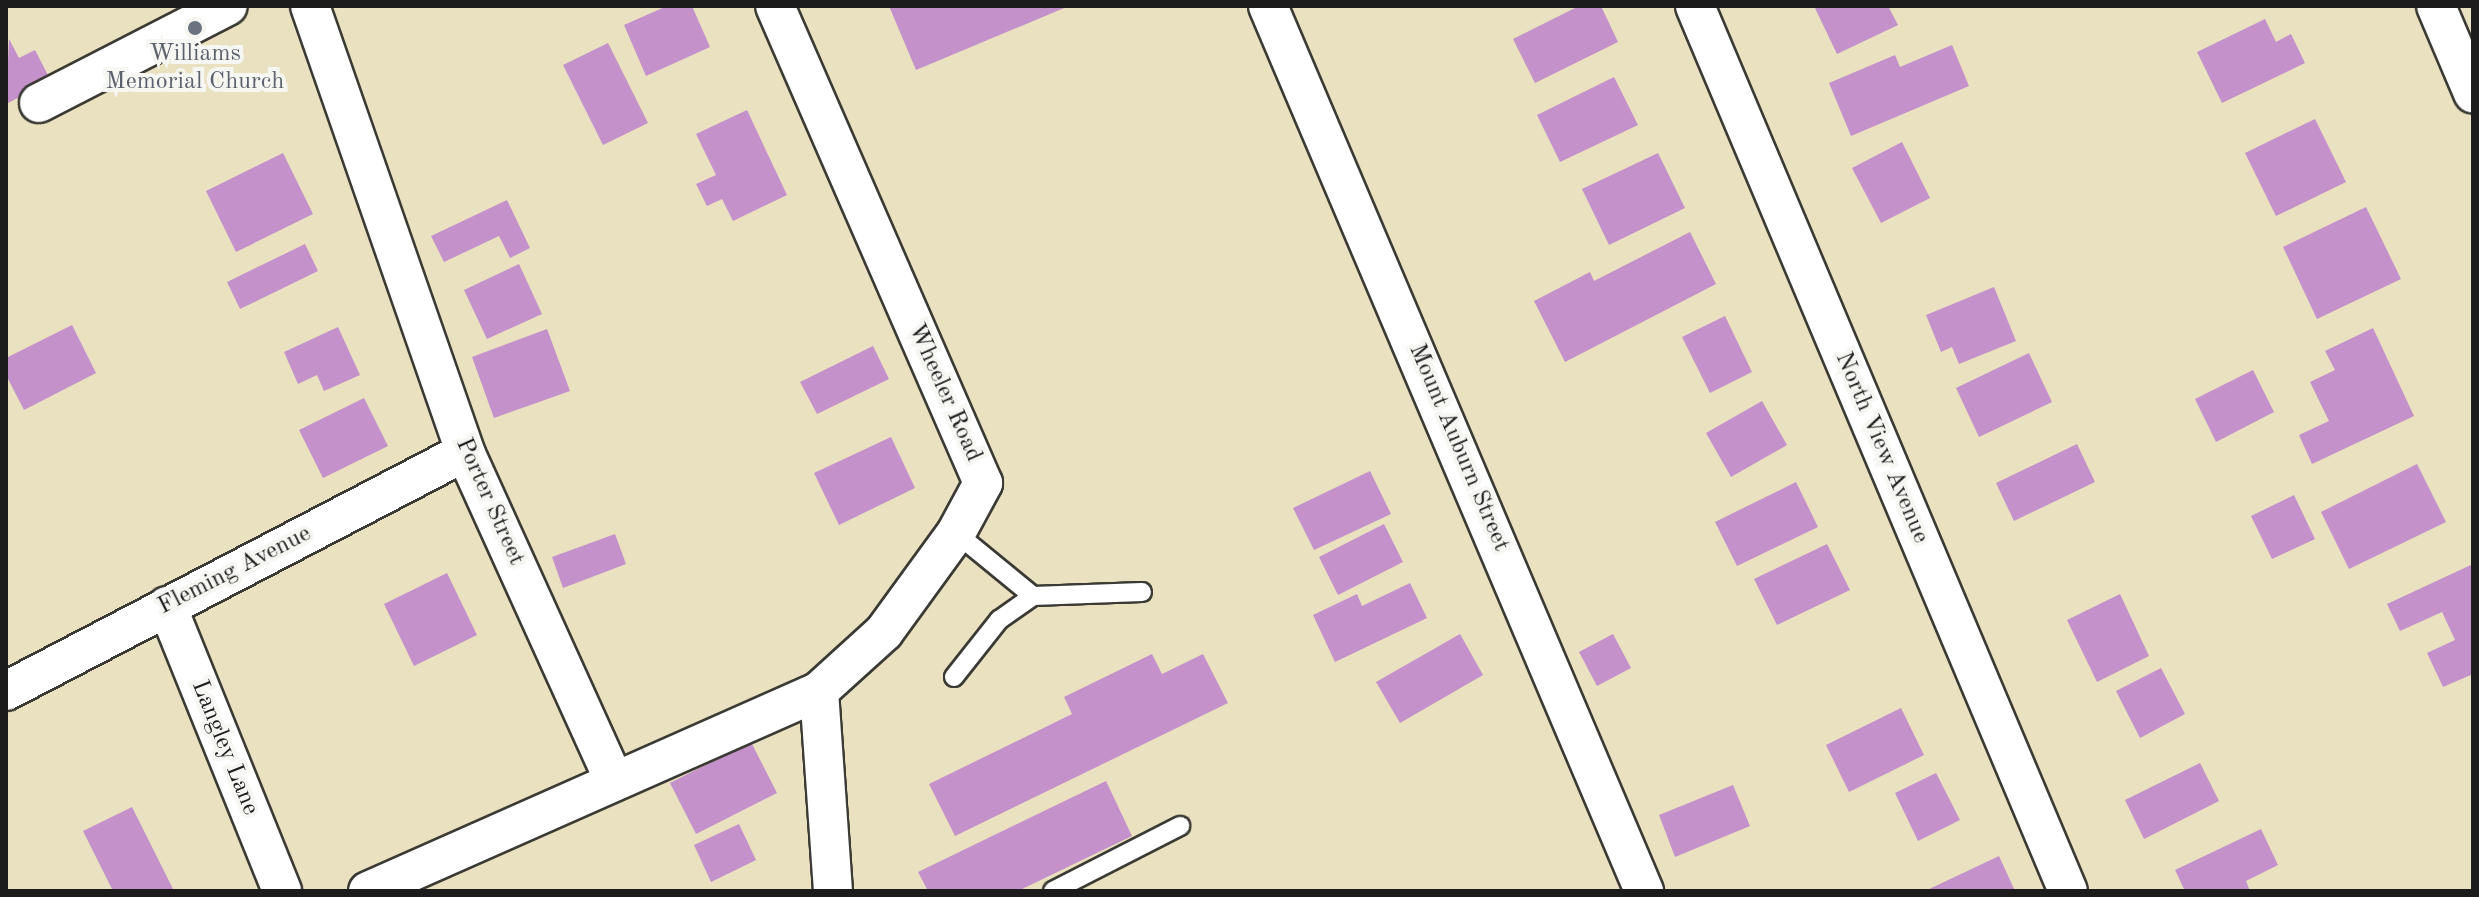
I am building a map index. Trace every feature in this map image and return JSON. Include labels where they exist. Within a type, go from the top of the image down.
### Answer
[{"type":"street","points":[[39,103],[228,6]]},
{"type":"street","name":"Porter Street","points":[[310,6],[465,452],[614,780]]},
{"type":"street","name":"Wheeler Road","points":[[775,6],[983,483],[956,533],[884,632],[819,691]]},
{"type":"street","name":"Mount Auburn Street","points":[[1268,6],[1644,891]]},
{"type":"street","name":"North View Avenue","points":[[1695,6],[2068,891]]},
{"type":"street","points":[[2436,6],[2473,93]]},
{"type":"street","name":"Fleming Avenue","points":[[6,691],[465,452]]},
{"type":"street","name":"Langley Lane","points":[[167,606],[282,891]]},
{"type":"street","points":[[368,891],[819,691],[833,891]]},
{"type":"lane","points":[[956,533],[1033,596]]},
{"type":"lane","points":[[954,677],[999,620],[1033,596],[1142,592]]},
{"type":"lane","points":[[1053,891],[1180,826]]},
{"type":"building","points":[[667,6],[692,6],[710,47],[646,76],[624,25]]},
{"type":"building","points":[[889,6],[1069,6],[916,70]]},
{"type":"building","points":[[1579,6],[1601,6],[1618,42],[1535,83],[1513,39]]},
{"type":"building","points":[[1814,6],[1888,6],[1898,25],[1837,54]]},
{"type":"building","points":[[2265,19],[2276,42],[2291,34],[2305,63],[2222,103],[2197,52]]},
{"type":"building","points":[[9,39],[19,58],[35,50],[51,81],[6,104]]},
{"type":"building","points":[[608,43],[648,123],[603,145],[563,65]]},
{"type":"building","points":[[1952,45],[1969,86],[1851,136],[1829,83],[1895,55],[1900,67]]},
{"type":"building","points":[[1614,77],[1638,125],[1560,162],[1537,115]]},
{"type":"building","points":[[747,110],[787,195],[733,221],[722,199],[707,206],[696,184],[716,175],[696,134]]},
{"type":"building","points":[[2315,119],[2346,182],[2276,216],[2245,153]]},
{"type":"building","points":[[1902,142],[1930,198],[1881,223],[1852,168]]},
{"type":"building","points":[[283,153],[313,214],[236,252],[206,191]]},
{"type":"building","points":[[1658,153],[1685,208],[1609,245],[1582,189]]},
{"type":"building","points":[[507,200],[530,248],[510,258],[499,236],[444,262],[431,236]]},
{"type":"building","points":[[2366,207],[2401,279],[2317,319],[2283,247]]},
{"type":"building","points":[[1690,232],[1716,284],[1565,362],[1534,301],[1590,272],[1594,281]]},
{"type":"building","points":[[305,244],[318,271],[240,309],[227,282]]},
{"type":"building","points":[[519,264],[542,314],[487,339],[464,290]]},
{"type":"building","points":[[1994,287],[2016,341],[1959,364],[1952,347],[1941,352],[1926,315]]},
{"type":"building","points":[[1725,316],[1752,372],[1710,393],[1682,337]]},
{"type":"building","points":[[72,325],[96,373],[24,410],[6,375],[6,358]]},
{"type":"building","points":[[338,327],[360,375],[324,391],[317,375],[298,384],[284,352]]},
{"type":"building","points":[[2373,328],[2414,416],[2312,464],[2299,435],[2329,421],[2310,382],[2335,370],[2325,351]]},
{"type":"building","points":[[547,329],[570,391],[494,418],[472,357]]},
{"type":"building","points":[[873,346],[889,379],[817,414],[800,382]]},
{"type":"building","points":[[2029,353],[2052,402],[1979,437],[1956,388]]},
{"type":"building","points":[[2253,370],[2274,412],[2216,442],[2195,399]]},
{"type":"building","points":[[364,398],[388,446],[323,478],[299,430]]},
{"type":"building","points":[[1762,401],[1787,445],[1731,477],[1706,433]]},
{"type":"building","points":[[891,437],[915,488],[839,525],[814,473]]},
{"type":"building","points":[[2077,444],[2095,482],[2014,521],[1996,483]]},
{"type":"building","points":[[2417,464],[2446,522],[2349,569],[2321,512]]},
{"type":"building","points":[[1370,471],[1391,514],[1314,550],[1293,508]]},
{"type":"building","points":[[1796,482],[1818,527],[1737,566],[1715,522]]},
{"type":"building","points":[[2294,495],[2315,539],[2272,559],[2251,516]]},
{"type":"building","points":[[1384,524],[1403,562],[1338,595],[1319,557]]},
{"type":"building","points":[[615,534],[626,564],[563,588],[552,557]]},
{"type":"building","points":[[1827,544],[1850,590],[1777,625],[1754,579]]},
{"type":"building","points":[[2473,564],[2473,674],[2443,687],[2427,653],[2455,640],[2442,612],[2400,631],[2387,604]]},
{"type":"building","points":[[447,573],[477,635],[414,666],[384,604]]},
{"type":"building","points":[[1410,583],[1427,618],[1335,662],[1313,615],[1357,594],[1362,606]]},
{"type":"building","points":[[2120,594],[2149,656],[2097,682],[2067,620]]},
{"type":"building","points":[[1460,634],[1483,675],[1400,723],[1376,682]]},
{"type":"building","points":[[1613,634],[1631,668],[1597,686],[1579,652]]},
{"type":"building","points":[[1152,654],[1162,674],[1203,654],[1228,703],[955,836],[929,784],[1072,714],[1064,697]]},
{"type":"building","points":[[2161,668],[2185,714],[2140,738],[2116,691]]},
{"type":"building","points":[[1901,708],[1924,755],[1849,792],[1826,745]]},
{"type":"building","points":[[751,742],[777,793],[696,834],[670,783]]},
{"type":"building","points":[[2200,763],[2219,801],[2144,839],[2125,800]]},
{"type":"building","points":[[1936,773],[1960,820],[1918,841],[1895,793]]},
{"type":"building","points":[[1106,781],[1132,836],[1018,891],[928,891],[918,872]]},
{"type":"building","points":[[1733,785],[1750,826],[1675,857],[1659,815]]},
{"type":"building","points":[[132,807],[174,891],[113,891],[83,831]]},
{"type":"building","points":[[739,824],[756,860],[711,882],[694,845]]},
{"type":"building","points":[[2261,829],[2278,865],[2246,881],[2250,891],[2185,891],[2175,870]]},
{"type":"building","points":[[1999,856],[2015,891],[1925,891]]},
{"type":"place","name":"Williams Memorial Church","points":[[195,28]]}]
